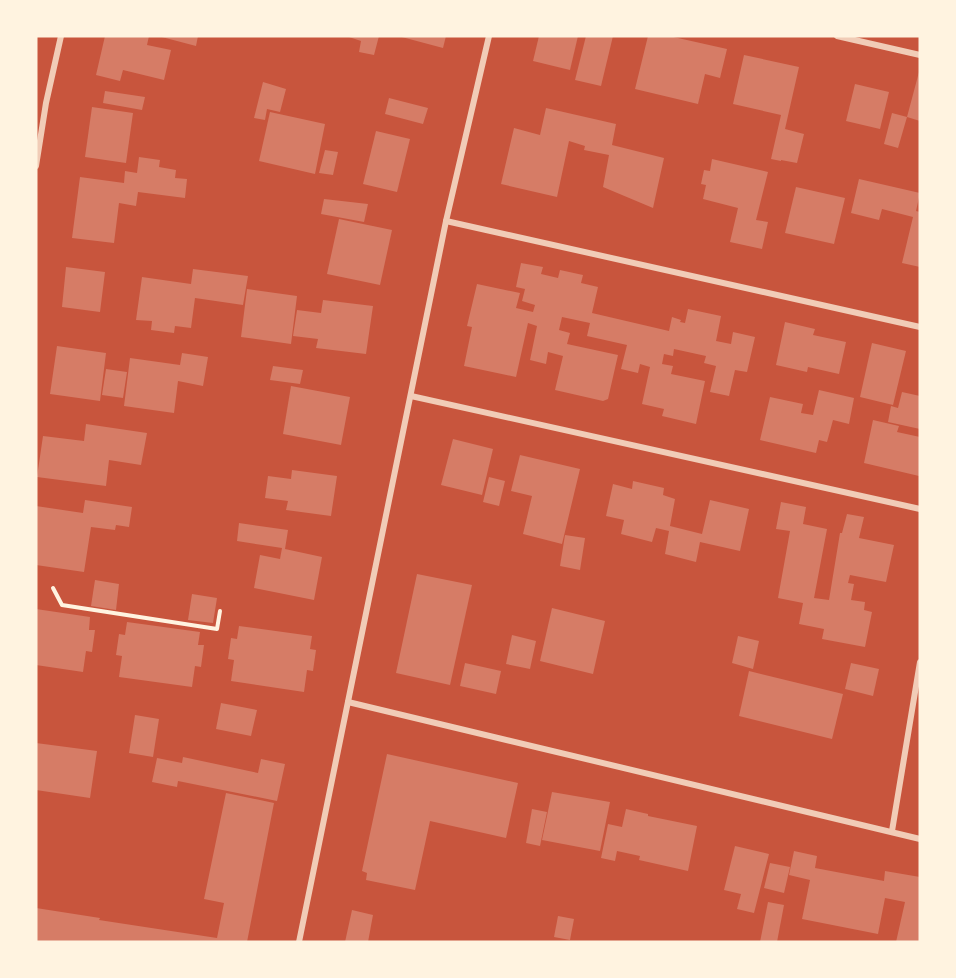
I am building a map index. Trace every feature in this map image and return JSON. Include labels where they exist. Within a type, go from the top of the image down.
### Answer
[{"type":"street","points":[[36,166],[46,103],[61,36]]},
{"type":"street","points":[[299,942],[446,221],[489,36]]},
{"type":"street","points":[[837,36],[920,55]]},
{"type":"street","points":[[446,221],[920,327]]},
{"type":"street","points":[[411,396],[920,509]]},
{"type":"street","points":[[892,831],[920,662]]},
{"type":"street","points":[[348,702],[920,839]]},
{"type":"path","points":[[53,588],[63,605],[217,629],[220,611]]},
{"type":"building","points":[[105,36],[149,36],[147,45],[171,50],[164,80],[123,70],[120,81],[96,75]]},
{"type":"building","points":[[158,36],[198,36],[196,46]]},
{"type":"building","points":[[346,36],[379,36],[374,55],[359,52],[361,41]]},
{"type":"building","points":[[398,36],[446,36],[443,48]]},
{"type":"building","points":[[539,36],[578,36],[570,70],[533,61]]},
{"type":"building","points":[[586,36],[613,36],[601,86],[575,80]]},
{"type":"building","points":[[648,36],[669,36],[727,49],[720,78],[705,74],[698,104],[635,89]]},
{"type":"building","points":[[744,55],[799,67],[785,129],[804,134],[797,163],[771,159],[781,115],[733,104]]},
{"type":"building","points":[[919,72],[920,121],[907,117]]},
{"type":"building","points":[[263,82],[286,89],[280,112],[267,109],[265,120],[254,118]]},
{"type":"building","points":[[855,84],[889,92],[880,129],[846,121]]},
{"type":"building","points":[[105,91],[145,97],[142,110],[103,103]]},
{"type":"building","points":[[389,98],[428,108],[423,124],[385,114]]},
{"type":"building","points":[[92,107],[133,113],[126,163],[85,157]]},
{"type":"building","points":[[546,108],[616,124],[612,145],[664,158],[653,208],[603,187],[609,155],[584,150],[585,146],[569,141],[557,197],[501,184],[514,128],[540,135]]},
{"type":"building","points":[[270,112],[325,124],[315,174],[259,161]]},
{"type":"building","points":[[892,113],[907,117],[898,148],[884,144]]},
{"type":"building","points":[[376,131],[410,139],[397,192],[363,184]]},
{"type":"building","points":[[325,150],[338,152],[333,175],[319,173]]},
{"type":"building","points":[[139,157],[160,160],[159,167],[176,170],[175,178],[187,179],[185,198],[138,192],[136,206],[119,203],[114,243],[72,238],[80,177],[124,183],[125,171],[137,173]]},
{"type":"building","points":[[712,159],[768,172],[756,220],[768,222],[762,249],[730,242],[738,208],[703,199],[706,185],[701,184],[704,170],[710,171]]},
{"type":"building","points":[[859,179],[920,193],[916,211],[920,212],[920,267],[902,263],[913,217],[882,209],[879,220],[851,213]]},
{"type":"building","points":[[796,187],[845,198],[834,244],[785,233]]},
{"type":"building","points":[[324,199],[368,204],[364,222],[321,214]]},
{"type":"building","points":[[339,219],[392,230],[380,285],[327,274]]},
{"type":"building","points":[[521,263],[543,267],[541,274],[558,278],[560,270],[583,275],[581,283],[598,287],[592,313],[669,331],[672,317],[685,323],[688,309],[721,316],[716,341],[731,344],[733,332],[755,337],[747,372],[735,370],[729,396],[710,392],[716,366],[704,363],[706,356],[674,349],[673,356],[664,354],[662,364],[673,366],[671,374],[705,381],[696,424],[662,416],[664,409],[642,404],[650,367],[640,364],[638,373],[621,369],[627,345],[587,336],[590,323],[562,317],[559,330],[570,333],[567,344],[618,355],[608,399],[603,401],[555,390],[563,356],[548,352],[546,364],[530,360],[537,326],[528,323],[516,377],[464,366],[472,327],[467,326],[477,284],[520,293],[516,308],[533,312],[535,305],[522,301],[525,289],[516,287]]},
{"type":"building","points":[[66,267],[105,272],[100,312],[62,307]]},
{"type":"building","points":[[193,269],[248,276],[243,305],[195,298],[191,328],[175,326],[174,333],[151,330],[152,321],[136,320],[142,277],[191,284]]},
{"type":"building","points":[[247,289],[297,296],[291,344],[241,337]]},
{"type":"building","points":[[323,300],[373,306],[366,354],[316,348],[318,339],[293,336],[297,310],[321,313]]},
{"type":"building","points":[[785,322],[815,329],[813,335],[846,342],[839,374],[808,367],[807,372],[776,365]]},
{"type":"building","points":[[872,343],[906,351],[893,405],[860,397]]},
{"type":"building","points":[[57,346],[106,353],[100,401],[50,394]]},
{"type":"building","points":[[182,353],[208,357],[203,386],[178,381],[174,413],[124,406],[130,358],[180,365]]},
{"type":"building","points":[[273,366],[303,370],[300,384],[270,380]]},
{"type":"building","points":[[106,369],[127,372],[123,398],[102,395]]},
{"type":"building","points":[[291,386],[350,397],[341,445],[283,434]]},
{"type":"building","points":[[819,390],[854,398],[849,424],[833,420],[827,442],[819,440],[816,453],[760,440],[770,397],[803,404],[801,413],[813,415]]},
{"type":"building","points":[[902,392],[920,396],[920,429],[888,422],[891,406],[898,408]]},
{"type":"building","points":[[873,420],[899,426],[897,432],[920,437],[919,476],[864,463]]},
{"type":"building","points":[[86,424],[147,433],[141,465],[109,460],[106,486],[37,477],[43,436],[84,441]]},
{"type":"building","points":[[453,439],[493,449],[482,495],[441,485]]},
{"type":"building","points":[[520,455],[580,469],[562,544],[523,534],[532,496],[511,491]]},
{"type":"building","points":[[292,470],[337,476],[331,516],[286,510],[288,501],[265,498],[268,476],[291,479]]},
{"type":"building","points":[[489,477],[505,481],[499,506],[483,502]]},
{"type":"building","points":[[633,481],[664,488],[663,495],[675,499],[670,526],[702,534],[710,500],[749,509],[740,551],[700,542],[696,562],[665,554],[669,531],[656,528],[652,542],[621,534],[624,520],[606,516],[613,484],[632,489]]},
{"type":"building","points":[[85,500],[132,507],[129,527],[116,525],[115,530],[91,527],[84,572],[36,565],[36,506],[83,513]]},
{"type":"building","points":[[781,502],[806,507],[803,524],[827,529],[814,598],[829,600],[840,533],[842,533],[847,514],[864,517],[859,538],[894,545],[886,582],[850,575],[848,583],[854,584],[851,600],[865,602],[864,610],[872,612],[865,647],[822,639],[824,629],[799,624],[803,603],[778,598],[790,531],[776,529]]},
{"type":"building","points":[[239,523],[288,530],[285,549],[322,557],[314,600],[254,588],[260,555],[280,559],[282,548],[237,541]]},
{"type":"building","points":[[565,535],[585,538],[580,570],[560,566]]},
{"type":"building","points":[[417,574],[472,585],[450,685],[396,673]]},
{"type":"building","points":[[95,580],[119,584],[116,610],[91,606]]},
{"type":"building","points":[[192,594],[217,598],[213,623],[188,620]]},
{"type":"building","points":[[552,608],[605,621],[593,674],[540,661]]},
{"type":"building","points":[[36,609],[90,617],[89,630],[95,630],[92,652],[86,651],[83,672],[36,665]]},
{"type":"building","points":[[127,622],[200,632],[198,645],[204,645],[201,667],[195,666],[192,687],[119,677],[122,656],[116,655],[119,634],[125,635]]},
{"type":"building","points":[[239,626],[312,636],[310,649],[316,650],[313,671],[307,670],[304,692],[231,681],[234,660],[228,659],[231,638],[237,639]]},
{"type":"building","points":[[512,635],[536,641],[530,669],[506,664]]},
{"type":"building","points":[[738,636],[759,641],[753,669],[732,663]]},
{"type":"building","points":[[465,663],[501,671],[496,694],[460,686]]},
{"type":"building","points":[[851,663],[879,669],[873,696],[845,689]]},
{"type":"building","points":[[749,671],[843,694],[832,739],[739,716]]},
{"type":"building","points":[[221,703],[257,710],[251,736],[216,729]]},
{"type":"building","points":[[135,715],[159,719],[153,757],[129,753]]},
{"type":"building","points":[[36,743],[97,751],[90,798],[36,790]]},
{"type":"building","points":[[387,754],[518,783],[506,838],[430,821],[415,890],[366,880],[367,873],[362,871]]},
{"type":"building","points":[[183,757],[258,773],[261,759],[285,764],[277,801],[178,781],[177,787],[152,782],[157,758],[182,763]]},
{"type":"building","points":[[552,792],[610,802],[600,851],[542,840]]},
{"type":"building","points":[[226,793],[274,803],[247,942],[36,942],[36,908],[217,938],[224,903],[204,899]]},
{"type":"building","points":[[532,809],[547,812],[540,846],[526,843]]},
{"type":"building","points":[[626,809],[697,826],[688,871],[639,860],[640,856],[617,851],[615,861],[601,858],[608,824],[622,827]]},
{"type":"building","points":[[735,846],[769,854],[754,913],[737,909],[741,894],[724,890]]},
{"type":"building","points":[[794,851],[817,856],[815,868],[884,881],[885,871],[920,877],[920,942],[896,942],[905,902],[885,898],[878,934],[802,919],[810,880],[789,875]]},
{"type":"building","points":[[770,863],[790,867],[784,893],[764,888]]},
{"type":"building","points":[[768,902],[784,905],[777,942],[760,942]]},
{"type":"building","points":[[352,910],[373,915],[368,942],[345,942]]},
{"type":"building","points":[[558,916],[574,919],[570,940],[554,937]]}]
